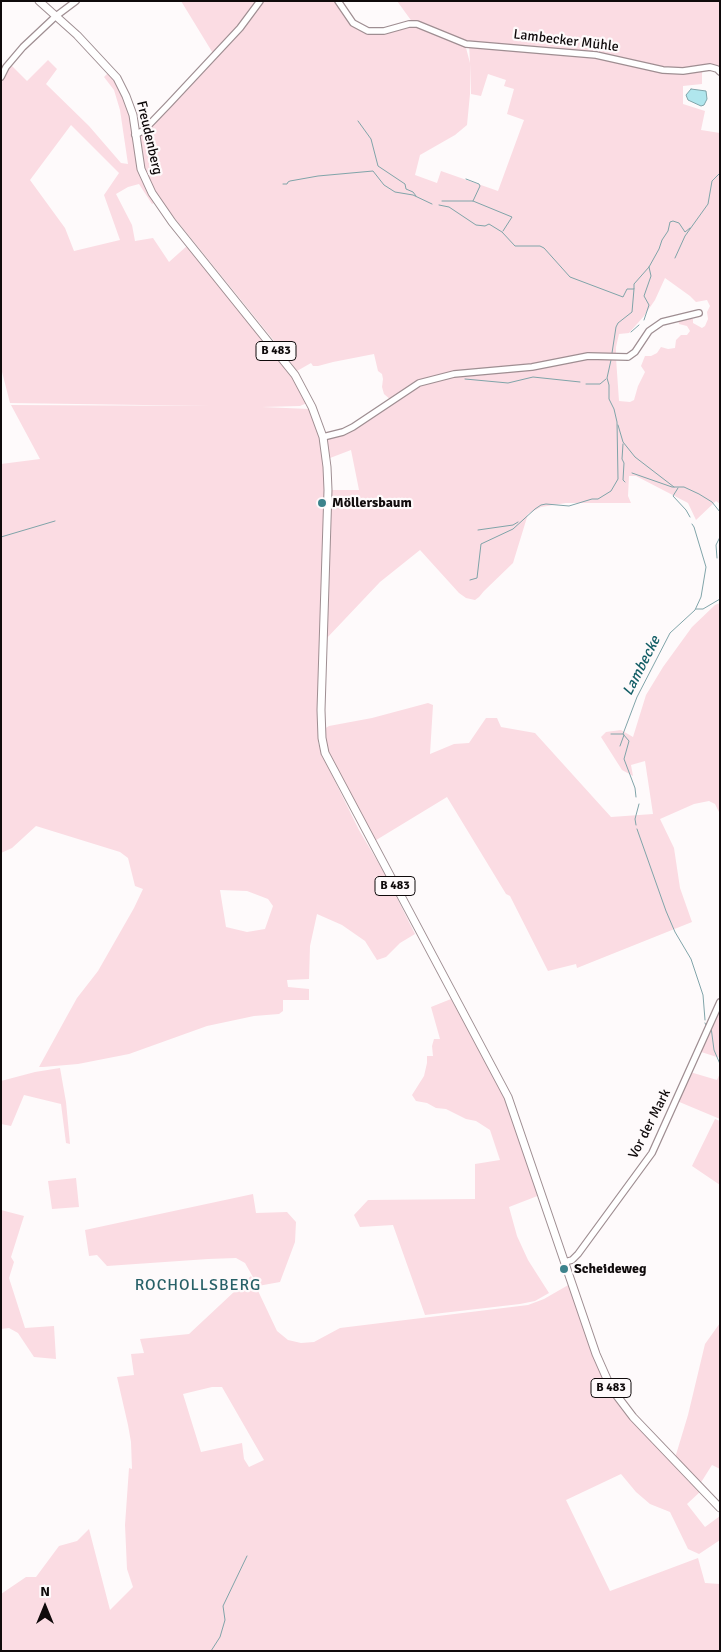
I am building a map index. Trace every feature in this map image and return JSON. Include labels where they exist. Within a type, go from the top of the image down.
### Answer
[{"type":"main road","name":"Freudenberg","points":[[39,1],[88,47],[117,78],[131,108],[141,170],[152,193],[172,222],[295,375],[310,401],[324,437]]},
{"type":"main road","name":"B 483","points":[[324,437],[328,490],[321,710],[322,738],[325,753],[508,1097],[596,1354],[611,1388],[634,1417],[720,1508]]},
{"type":"street","points":[[1,76],[6,67],[23,48],[56,16],[76,1]]},
{"type":"street","points":[[135,135],[144,130],[240,28],[260,1]]},
{"type":"street","name":"Lambecker Mühle","points":[[338,1],[353,22],[368,31],[384,31],[409,24],[417,24],[466,44],[596,55],[662,70],[683,71],[710,66],[720,72]]},
{"type":"street","points":[[324,437],[353,427],[414,386],[430,380],[454,374],[532,367],[588,356],[628,357],[632,356],[644,337],[662,322],[699,313]]},
{"type":"street","name":"Vor der Mark","points":[[566,1262],[576,1257],[652,1153],[720,1002]]},
{"type":"shaded area","points":[[181,1],[257,1],[247,16],[214,55]]},
{"type":"shaded area","points":[[261,1],[337,1],[353,23],[368,31],[384,32],[417,24],[465,44],[470,63],[469,44],[596,55],[661,72],[682,73],[702,70],[702,84],[683,86],[683,104],[705,111],[701,130],[720,133],[720,504],[716,501],[696,520],[688,503],[636,476],[629,476],[628,496],[631,503],[566,503],[541,507],[528,514],[513,563],[475,600],[466,598],[459,593],[420,550],[380,582],[326,639],[330,490],[359,490],[351,450],[330,458],[325,437],[343,433],[353,428],[392,401],[384,394],[382,374],[378,371],[374,354],[318,366],[313,366],[311,363],[297,371],[160,200],[144,170],[139,138],[140,135],[157,122],[170,105],[240,29]],"holes":[[[471,63],[471,94],[481,96],[488,74],[506,80],[504,86],[514,89],[507,114],[524,120],[498,191],[441,171],[437,183],[415,175],[420,155],[455,135],[467,125]],[[665,278],[696,302],[707,300],[710,306],[707,312],[708,319],[702,328],[693,323],[693,319],[687,317],[678,318],[679,324],[687,326],[690,331],[687,335],[681,335],[676,340],[675,348],[661,347],[657,353],[645,356],[641,366],[645,372],[634,400],[630,402],[619,401],[616,358],[601,356],[530,368],[485,370],[454,374],[414,385],[453,373],[485,369],[527,367],[588,356],[616,355],[619,334],[629,333],[644,316],[655,300]]]},
{"type":"shaded area","points":[[397,1],[720,1],[720,68],[714,65],[691,70],[663,70],[614,57],[468,42],[413,23]]},
{"type":"shaded area","points":[[48,60],[57,69],[46,84],[89,126],[121,163],[128,164],[120,110],[114,90],[104,77],[109,72],[122,91],[129,112],[139,172],[154,203],[152,204],[139,184],[128,187],[116,194],[132,225],[135,241],[153,238],[169,262],[188,245],[266,342],[299,386],[307,403],[300,406],[262,407],[310,409],[320,438],[325,483],[318,742],[322,755],[359,830],[385,874],[415,934],[400,943],[386,957],[377,960],[365,941],[342,925],[317,914],[310,946],[309,979],[287,980],[288,987],[309,989],[309,1000],[283,1000],[283,1011],[279,1014],[254,1016],[207,1026],[129,1054],[78,1064],[43,1067],[39,1067],[77,998],[98,971],[143,889],[135,886],[128,858],[120,852],[36,826],[12,848],[1,853],[1,464],[40,459],[11,405],[211,406],[10,403],[1,368],[1,66],[10,64],[27,81]],"holes":[[[71,125],[119,173],[104,195],[120,240],[74,251],[65,228],[30,180]],[[220,890],[247,891],[268,899],[273,906],[265,929],[247,932],[226,927]]]},
{"type":"shaded area","points":[[720,603],[720,814],[715,804],[709,801],[694,804],[660,819],[674,848],[680,888],[692,922],[577,968],[576,964],[548,971],[510,896],[506,894],[447,797],[373,842],[328,753],[324,729],[329,726],[372,718],[428,703],[433,705],[430,754],[454,744],[469,743],[486,718],[497,718],[501,727],[535,733],[611,817],[653,814],[645,761],[631,765],[633,776],[622,770],[601,737],[606,732],[621,730],[633,737],[646,695],[663,667],[692,627],[715,605]]},
{"type":"shaded area","points":[[451,999],[491,1068],[505,1098],[540,1195],[509,1207],[517,1236],[528,1260],[549,1293],[535,1301],[520,1304],[425,1315],[393,1225],[360,1227],[354,1215],[368,1200],[475,1199],[475,1164],[500,1160],[490,1130],[476,1121],[466,1119],[446,1109],[436,1108],[427,1103],[416,1101],[412,1095],[424,1076],[427,1056],[433,1056],[432,1046],[434,1039],[440,1039],[431,1007]]},
{"type":"shaded area","points":[[720,1005],[720,1058],[698,1051]]},
{"type":"shaded area","points":[[60,1068],[66,1102],[70,1144],[66,1143],[61,1104],[24,1095],[11,1126],[1,1124],[1,1081]]},
{"type":"shaded area","points":[[690,1072],[717,1080],[720,1073],[720,1119],[677,1101]]},
{"type":"shaded area","points":[[715,1119],[720,1121],[720,1185],[692,1166]]},
{"type":"shaded area","points":[[76,1178],[79,1207],[52,1209],[48,1181]]},
{"type":"shaded area","points":[[253,1194],[256,1213],[287,1212],[296,1222],[295,1242],[280,1282],[258,1286],[245,1263],[236,1258],[107,1266],[97,1255],[89,1256],[85,1230]]},
{"type":"shaded area","points":[[1,1210],[24,1216],[11,1257],[14,1262],[9,1278],[25,1328],[54,1326],[56,1359],[34,1357],[18,1333],[9,1328],[1,1329]]},
{"type":"shaded area","points":[[251,1276],[277,1331],[288,1340],[301,1343],[314,1342],[340,1328],[528,1305],[544,1299],[570,1284],[610,1388],[701,1491],[687,1504],[705,1527],[720,1516],[720,1540],[699,1554],[688,1549],[670,1512],[650,1504],[636,1492],[621,1474],[566,1500],[610,1591],[698,1558],[705,1583],[720,1584],[720,1651],[1,1651],[1,1594],[26,1577],[36,1577],[59,1546],[77,1541],[89,1529],[110,1610],[133,1587],[127,1569],[125,1525],[129,1468],[132,1469],[131,1442],[117,1377],[134,1375],[131,1354],[144,1353],[140,1339],[189,1334]],"holes":[[[212,1387],[222,1387],[264,1460],[249,1467],[244,1459],[242,1443],[201,1452],[183,1394]]]},
{"type":"shaded area","points":[[720,1323],[720,1469],[712,1465],[700,1484],[675,1458],[688,1415],[705,1344]]},
{"type":"water","points":[[691,89],[706,91],[707,99],[704,105],[701,106],[688,100],[686,95]]},
{"type":"waterway","points":[[358,121],[371,139],[378,166],[405,184],[406,189],[413,192],[416,196]]},
{"type":"waterway","points":[[283,184],[318,176],[373,171],[384,185],[395,192],[413,195],[432,204]]},
{"type":"waterway","name":"Lambecke","points":[[675,258],[685,236],[708,204],[712,181],[720,173]]},
{"type":"waterway","points":[[466,179],[480,186],[473,201]]},
{"type":"waterway","points":[[442,201],[473,201],[512,217],[503,231]]},
{"type":"waterway","points":[[439,205],[449,207],[476,225],[485,226],[489,224],[502,232],[515,246],[540,246],[570,277],[623,297],[627,289],[634,289],[634,284],[649,267],[668,231],[670,222],[679,223],[685,232],[690,228]]},
{"type":"waterway","points":[[644,320],[649,305],[644,296],[651,276],[649,267]]},
{"type":"waterway","points":[[612,353],[616,327],[618,323],[632,312],[634,289]]},
{"type":"waterway","points":[[631,332],[639,325]]},
{"type":"waterway","points":[[470,580],[477,578],[481,544],[513,529],[541,505],[569,506],[598,499],[611,491],[618,479],[617,422],[609,399],[607,378],[611,360]]},
{"type":"waterway","points":[[465,379],[508,383],[533,377],[580,382]]},
{"type":"waterway","points":[[586,384],[600,384],[606,379]]},
{"type":"waterway","points":[[618,425],[623,442],[635,457],[674,487]]},
{"type":"waterway","points":[[623,444],[623,480],[625,482]]},
{"type":"waterway","name":"Lambecke","points":[[632,473],[672,487],[684,487],[712,502],[720,512]]},
{"type":"waterway","name":"Lambecke","points":[[678,488],[673,496],[690,517]]},
{"type":"waterway","points":[[1,537],[55,521]]},
{"type":"waterway","points":[[478,530],[513,525],[518,522]]},
{"type":"waterway","name":"Lambecke","points":[[636,797],[635,788],[624,759],[629,741],[623,734],[637,697],[670,633],[695,610],[701,597],[706,567],[692,524]]},
{"type":"waterway","points":[[717,558],[716,545],[720,537]]},
{"type":"waterway","points":[[696,609],[703,609],[720,599]]},
{"type":"waterway","points":[[611,734],[623,734]]},
{"type":"waterway","points":[[620,746],[624,735]]},
{"type":"waterway","name":"Lambecke","points":[[636,825],[635,819],[639,804]]},
{"type":"waterway","name":"Lambecke","points":[[637,829],[666,911],[675,932],[691,959],[703,995],[705,1020]]},
{"type":"waterway","name":"Lambecke","points":[[711,1027],[714,1050],[720,1064]]},
{"type":"waterway","points":[[211,1651],[220,1637],[225,1620],[223,1606],[247,1556]]},
{"type":"place","name":"Möllersbaum","points":[[322,503]]},
{"type":"place","name":"Scheideweg","points":[[564,1269]]},
{"type":"district","name":"ROCHOLLSBERG","points":[[198,1286]]}]
